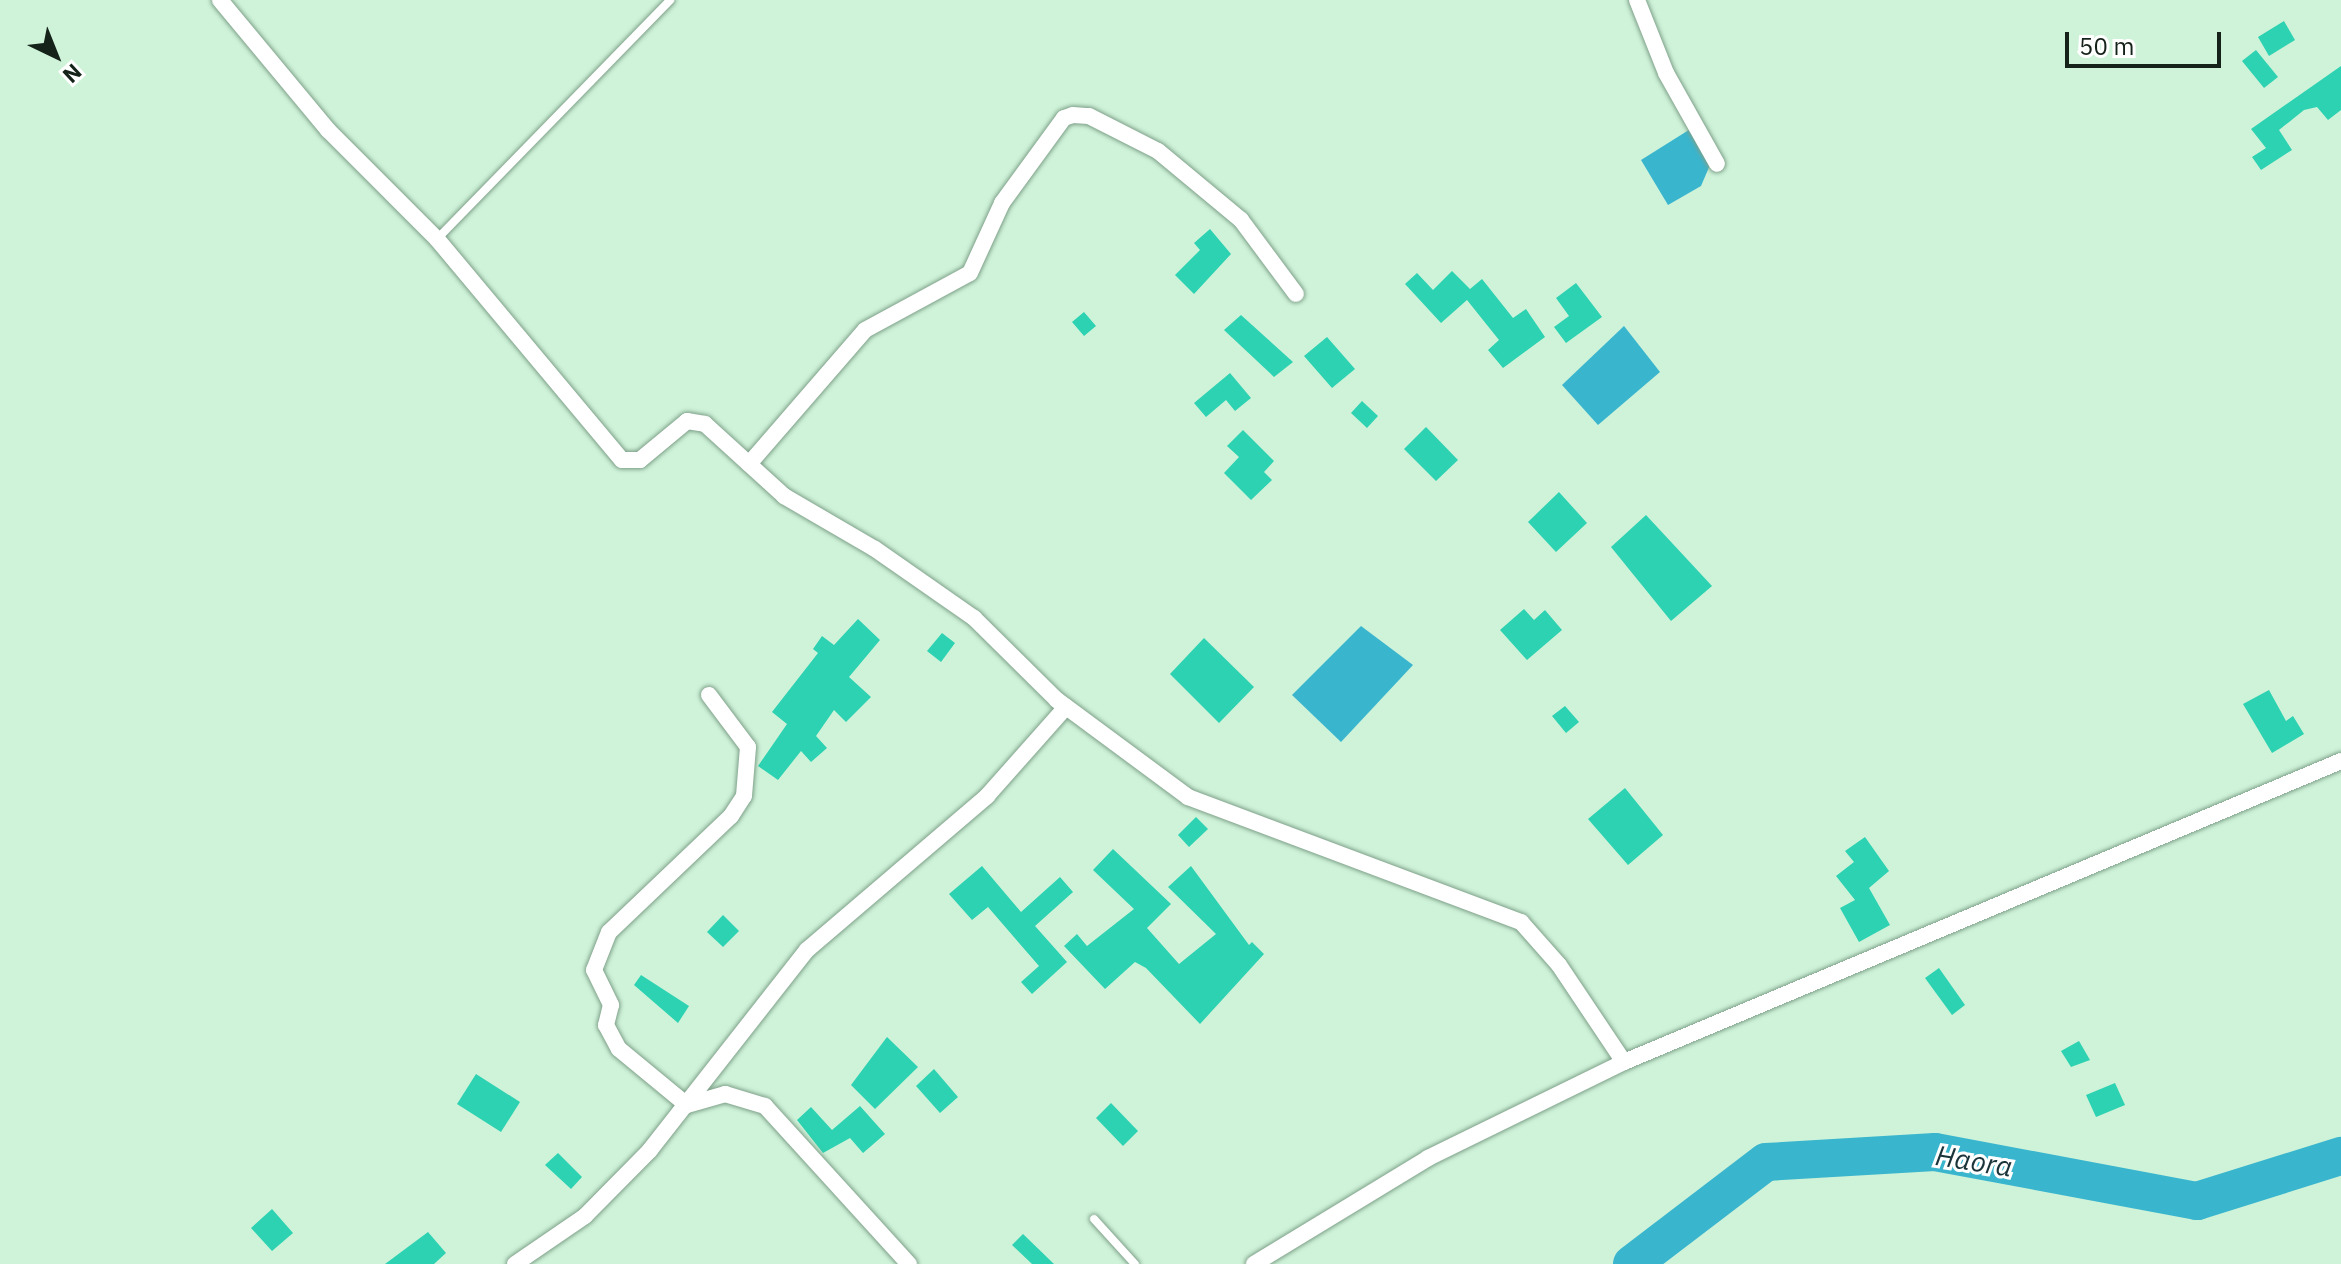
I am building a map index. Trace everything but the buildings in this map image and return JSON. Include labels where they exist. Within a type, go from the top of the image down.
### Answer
[{"type":"street","points":[[220,0],[328,130],[437,239],[622,460],[640,460],[687,421],[697,420],[784,496],[875,549],[974,618],[1066,707],[1188,797],[1521,922],[1559,965],[1624,1062]]},
{"type":"street","points":[[1637,0],[1666,73],[1717,164]]},
{"type":"street","points":[[749,464],[865,330],[970,273],[1002,203],[1064,118],[1073,115],[1089,116],[1158,151],[1241,220],[1296,294]]},
{"type":"street","points":[[687,1105],[619,1049],[606,1025],[611,1005],[594,970],[609,932],[731,816],[744,796],[748,747],[709,695]]},
{"type":"street","points":[[515,1264],[585,1216],[687,1105],[807,950],[987,796],[1066,707]]},
{"type":"street","points":[[1254,1264],[1428,1158],[1624,1062],[2341,761]]},
{"type":"street","points":[[687,1105],[725,1094],[765,1106],[909,1264]]},
{"type":"lane","points":[[437,239],[670,0]]},
{"type":"lane","points":[[1094,1219],[1135,1264]]},
{"type":"water","points":[[1692,128],[1710,165],[1701,186],[1668,205],[1641,160]]},
{"type":"water","points":[[1624,326],[1660,372],[1598,425],[1562,385]]},
{"type":"water","points":[[1361,626],[1413,665],[1341,742],[1292,695]]},
{"type":"waterway","name":"Haora","points":[[1632,1264],[1766,1162],[1935,1152],[2197,1201],[2341,1156]]}]
